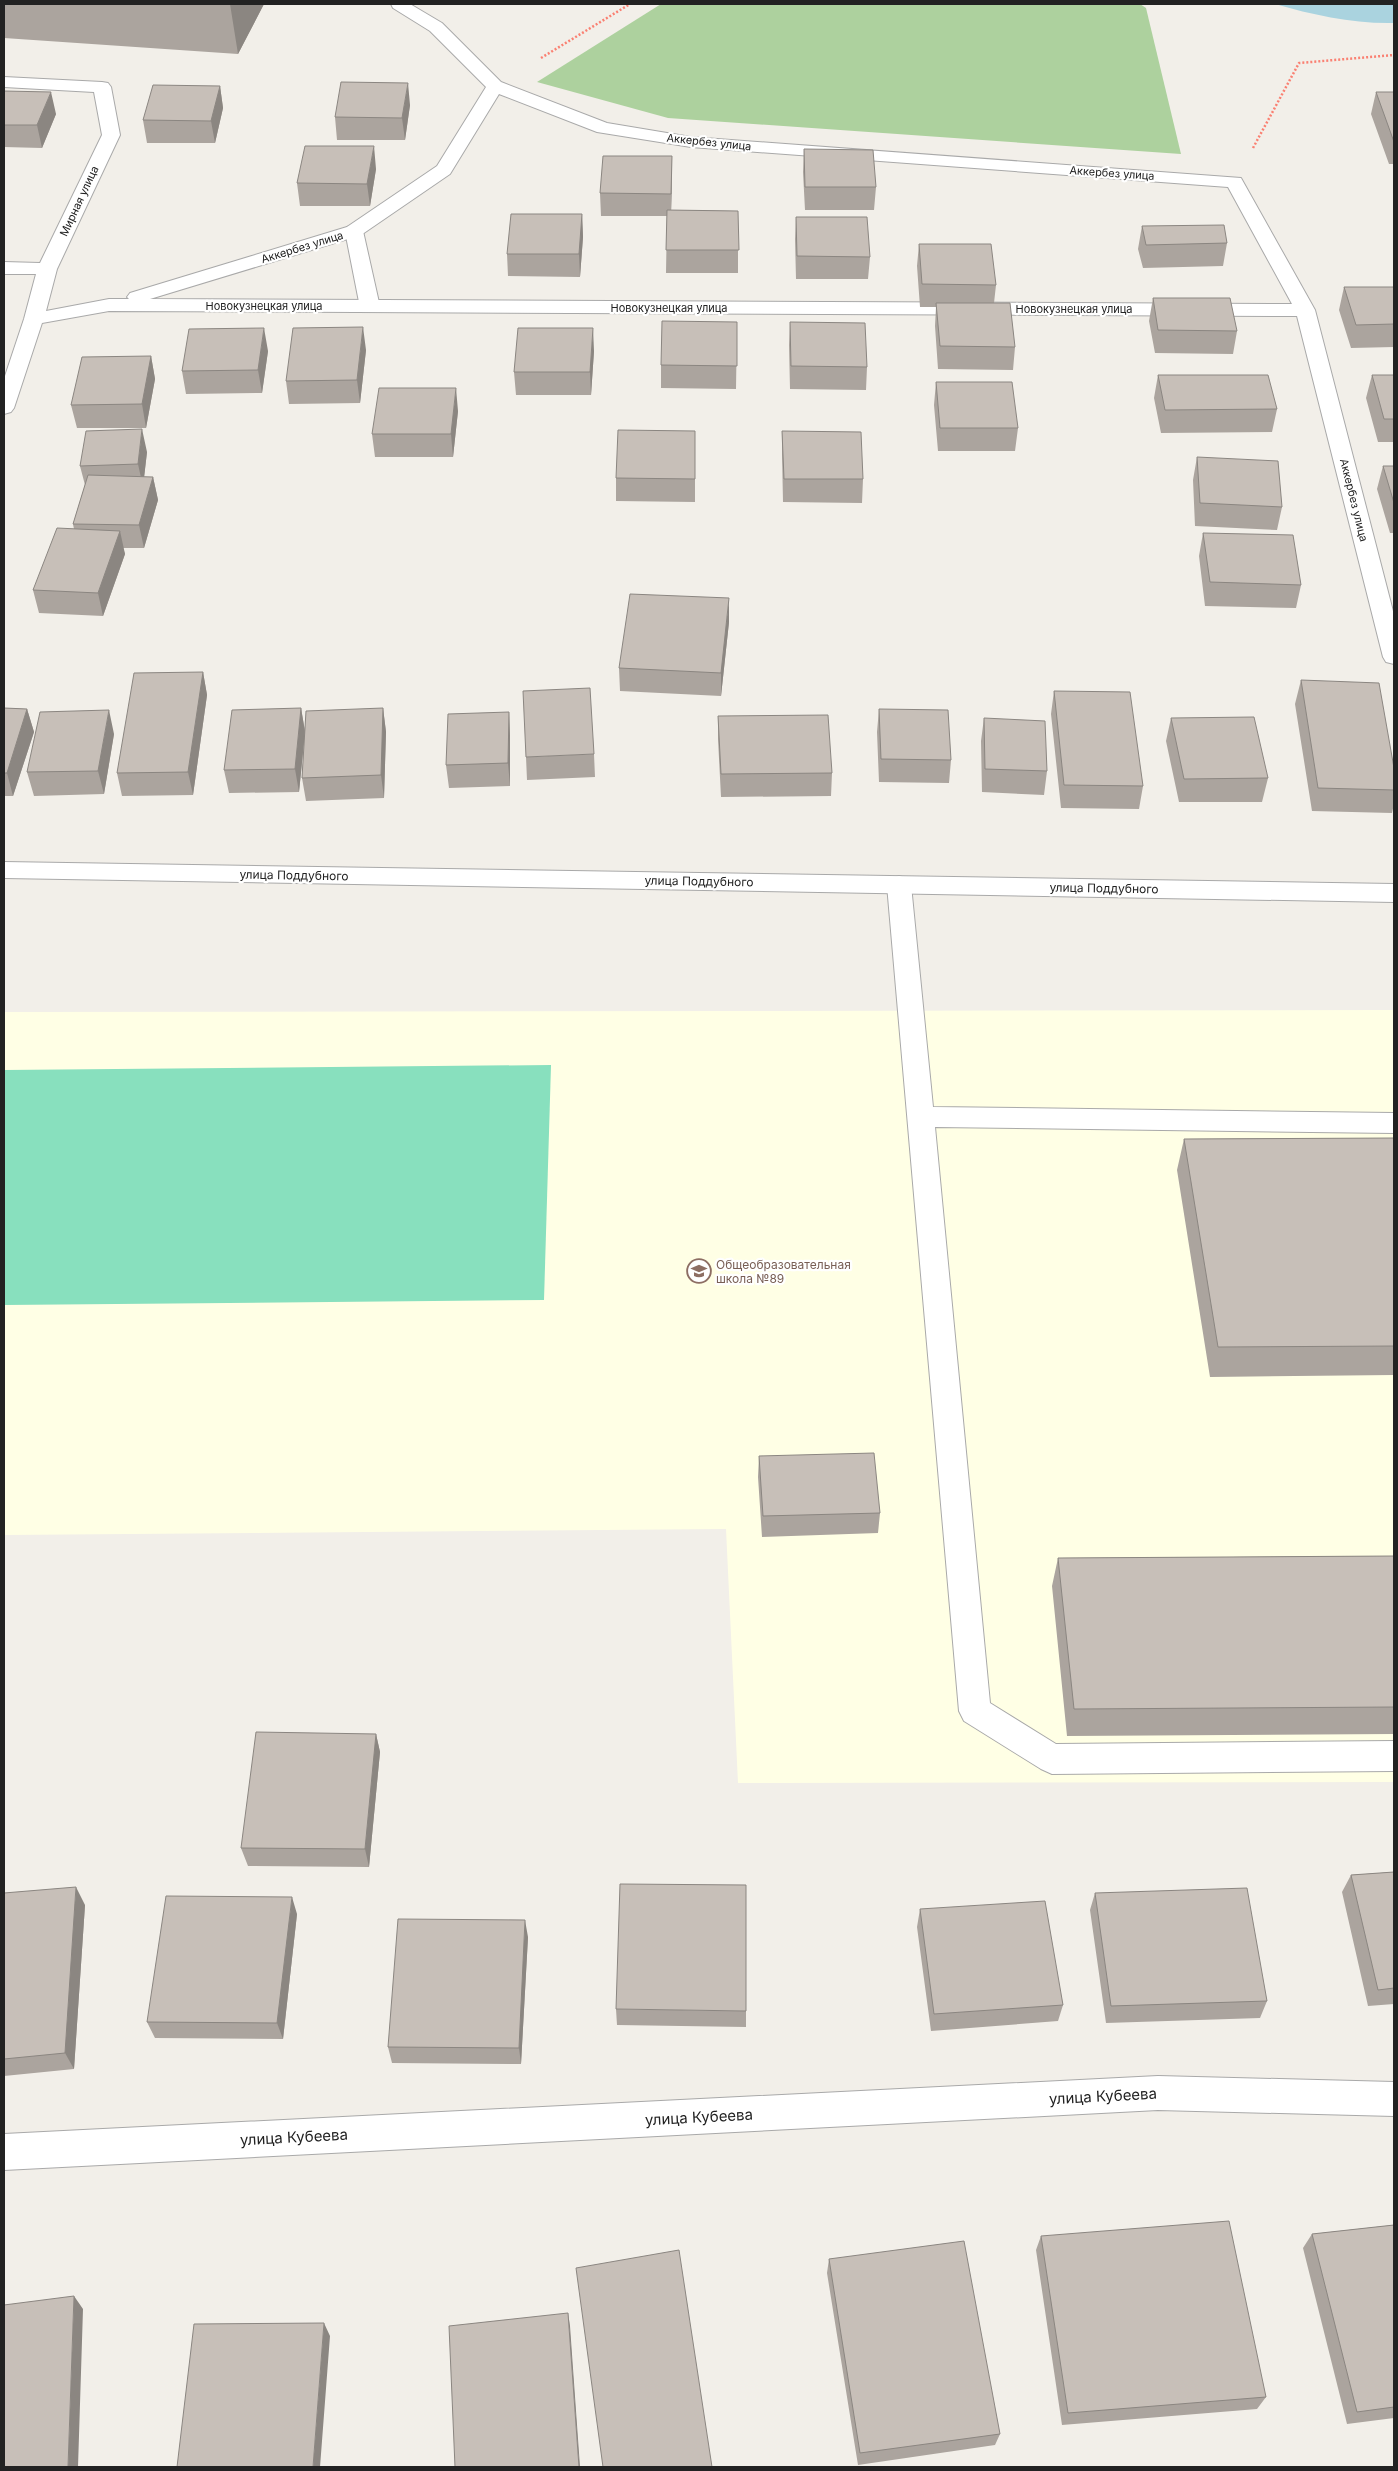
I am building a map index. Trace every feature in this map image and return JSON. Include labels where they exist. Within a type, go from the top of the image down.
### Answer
[{"type":"street","name":"Аккербез улица","points":[[399,4],[436,27],[495,86],[603,128],[691,142],[1234,182],[1305,310],[1394,657]]},
{"type":"street","name":"Мирная улица","points":[[4,82],[102,87],[111,135],[47,270],[34,319],[4,408]]},
{"type":"street","name":"Аккербез улица","points":[[109,305],[354,232],[444,170],[495,86]]},
{"type":"street","points":[[354,232],[370,307]]},
{"type":"street","points":[[4,268],[47,270]]},
{"type":"street","name":"Новокузнецкая улица","points":[[34,319],[109,305],[1305,310]]},
{"type":"street","name":"улица Поддубного","points":[[4,870],[1394,893]]},
{"type":"street","points":[[899,884],[975,1711],[1052,1759],[1394,1756]]},
{"type":"street","points":[[920,1116],[1394,1123]]},
{"type":"street","name":"улица Кубеева","points":[[4,2152],[1158,2093],[1394,2098]]},
{"type":"path","points":[[495,86],[630,4]]},
{"type":"path","points":[[1234,182],[1299,63],[1394,55]]},
{"type":"shaded area","name":"Общеобразовательная школа №89","points":[[1394,1010],[1394,1782],[738,1783],[726,1529],[4,1535],[4,1012]]},
{"type":"green space","points":[[661,4],[1140,4],[1146,8],[1181,154],[668,118],[537,82]]},
{"type":"green space","points":[[551,1065],[544,1300],[4,1305],[4,1070]]},
{"type":"water","points":[[1275,4],[1394,4],[1394,23],[1334,18]]},
{"type":"building","points":[[341,82],[408,83],[402,118],[335,117]]},
{"type":"building","points":[[153,85],[220,86],[211,121],[143,120]]},
{"type":"building","points":[[4,91],[51,92],[37,125],[4,125]]},
{"type":"building","points":[[1376,92],[1394,92],[1394,142]]},
{"type":"building","points":[[305,146],[374,146],[367,184],[297,183]]},
{"type":"building","points":[[804,149],[873,150],[876,187],[805,187]]},
{"type":"building","points":[[603,156],[672,156],[671,194],[600,193]]},
{"type":"building","points":[[667,210],[738,211],[739,250],[666,250]]},
{"type":"building","points":[[511,214],[582,214],[579,254],[507,254]]},
{"type":"building","points":[[796,217],[867,217],[870,257],[797,256]]},
{"type":"building","points":[[1224,225],[1227,243],[1146,245],[1142,226]]},
{"type":"building","points":[[919,244],[991,244],[996,285],[922,284]]},
{"type":"building","points":[[1344,287],[1394,287],[1394,324],[1356,325]]},
{"type":"building","points":[[1153,298],[1230,298],[1237,331],[1158,330]]},
{"type":"building","points":[[936,303],[1010,303],[1015,347],[940,346]]},
{"type":"building","points":[[662,321],[737,322],[737,366],[661,365]]},
{"type":"building","points":[[790,322],[865,323],[867,367],[791,366]]},
{"type":"building","points":[[363,327],[357,380],[286,381],[293,328]]},
{"type":"building","points":[[264,328],[258,370],[182,371],[189,329]]},
{"type":"building","points":[[518,328],[593,328],[590,372],[514,372]]},
{"type":"building","points":[[151,356],[142,404],[71,405],[82,357]]},
{"type":"building","points":[[1158,375],[1268,375],[1277,409],[1165,410]]},
{"type":"building","points":[[1372,375],[1394,375],[1394,419],[1384,419]]},
{"type":"building","points":[[936,382],[1012,382],[1018,428],[940,428]]},
{"type":"building","points":[[379,388],[456,388],[451,434],[372,434]]},
{"type":"building","points":[[142,429],[138,464],[80,466],[86,431]]},
{"type":"building","points":[[618,430],[695,431],[695,479],[616,478]]},
{"type":"building","points":[[782,431],[861,432],[863,479],[784,479]]},
{"type":"building","points":[[1197,457],[1278,461],[1282,507],[1200,503]]},
{"type":"building","points":[[1383,466],[1394,466],[1394,503]]},
{"type":"building","points":[[88,475],[153,477],[139,525],[73,524]]},
{"type":"building","points":[[57,528],[120,531],[98,593],[33,590]]},
{"type":"building","points":[[1203,533],[1293,535],[1301,585],[1210,582]]},
{"type":"building","points":[[630,594],[729,598],[721,673],[619,668]]},
{"type":"building","points":[[203,672],[188,772],[117,773],[134,673]]},
{"type":"building","points":[[1301,680],[1379,683],[1394,768],[1394,790],[1318,788]]},
{"type":"building","points":[[590,688],[594,754],[526,757],[523,691]]},
{"type":"building","points":[[1054,691],[1130,692],[1143,786],[1064,785]]},
{"type":"building","points":[[4,708],[27,709],[7,773],[4,773]]},
{"type":"building","points":[[301,708],[295,769],[224,770],[232,710]]},
{"type":"building","points":[[383,708],[381,775],[302,778],[306,711]]},
{"type":"building","points":[[879,709],[948,710],[951,760],[881,759]]},
{"type":"building","points":[[109,710],[98,771],[27,772],[40,712]]},
{"type":"building","points":[[509,712],[508,763],[446,765],[448,714]]},
{"type":"building","points":[[828,715],[832,773],[721,774],[718,716]]},
{"type":"building","points":[[1254,717],[1268,778],[1184,779],[1171,718]]},
{"type":"building","points":[[984,718],[1045,721],[1047,771],[985,769]]},
{"type":"building","points":[[1394,1138],[1394,1346],[1218,1347],[1184,1139]]},
{"type":"building","points":[[874,1453],[880,1513],[763,1516],[759,1456]]},
{"type":"building","points":[[1394,1556],[1394,1707],[1074,1709],[1058,1558]]},
{"type":"building","points":[[256,1732],[376,1734],[365,1849],[241,1848]]},
{"type":"building","points":[[1394,1872],[1394,1988],[1378,1990],[1351,1875]]},
{"type":"building","points":[[620,1884],[746,1885],[746,2011],[616,2009]]},
{"type":"building","points":[[76,1887],[65,2053],[4,2059],[4,1893]]},
{"type":"building","points":[[1247,1888],[1267,2001],[1111,2006],[1095,1893]]},
{"type":"building","points":[[166,1896],[292,1897],[277,2023],[147,2022]]},
{"type":"building","points":[[1045,1901],[1063,2005],[934,2014],[920,1909]]},
{"type":"building","points":[[398,1919],[525,1920],[519,2048],[388,2047]]},
{"type":"building","points":[[1229,2221],[1266,2397],[1068,2413],[1041,2236]]},
{"type":"building","points":[[1394,2225],[1394,2407],[1357,2412],[1312,2234]]},
{"type":"building","points":[[964,2241],[1000,2434],[860,2453],[829,2259]]},
{"type":"building","points":[[679,2250],[712,2467],[603,2467],[576,2268]]},
{"type":"building","points":[[74,2296],[68,2467],[4,2467],[4,2305]]},
{"type":"building","points":[[568,2313],[579,2467],[455,2467],[449,2326]]},
{"type":"building","points":[[324,2323],[313,2467],[177,2467],[194,2324]]},
{"type":"place","name":"Общеобразовательная школа №89","points":[[699,1271]]}]
